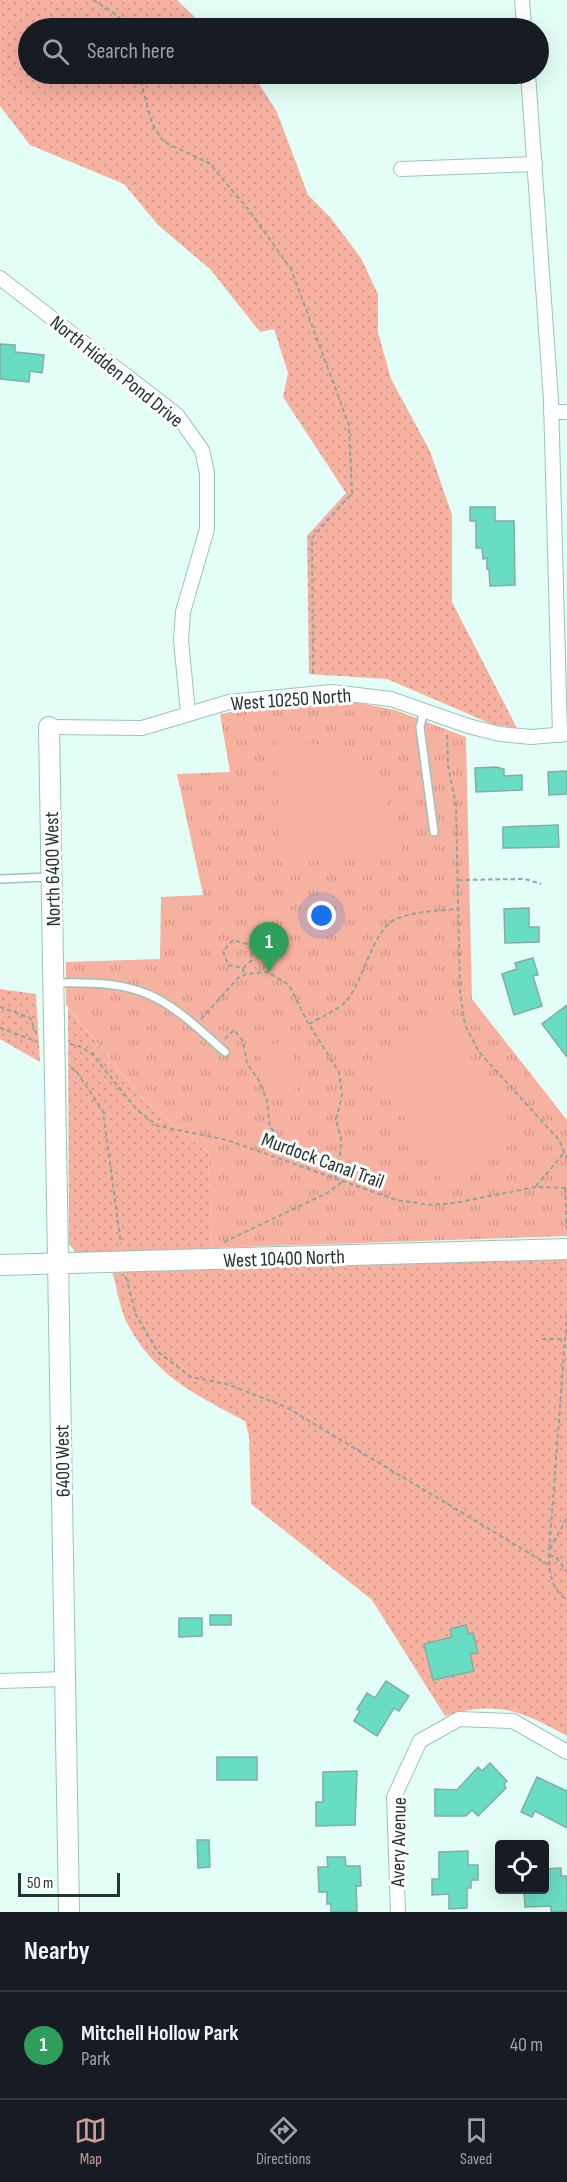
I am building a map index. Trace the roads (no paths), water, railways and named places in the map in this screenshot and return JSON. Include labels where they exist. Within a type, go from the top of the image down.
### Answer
[{"type":"street","points":[[522,0],[523,18]]},
{"type":"street","points":[[529,84],[551,412],[563,734]]},
{"type":"street","points":[[401,168],[535,164]]},
{"type":"street","name":"North Hidden Pond Drive","points":[[0,278],[42,309],[78,341],[177,415],[202,450],[207,473],[207,529],[183,612],[181,639],[188,713]]},
{"type":"street","points":[[551,412],[567,412]]},
{"type":"street","name":"West 10250 North","points":[[49,728],[142,728],[166,723],[188,713],[229,702],[332,692],[391,699],[468,726],[500,734],[531,737],[563,734]]},
{"type":"street","name":"North 6400 West","points":[[49,728],[54,1010]]},
{"type":"street","name":"6400 West","points":[[54,1010],[61,1050],[59,1263],[69,1912]]},
{"type":"street","name":"West 10400 North","points":[[0,1265],[567,1249]]},
{"type":"street","points":[[0,1681],[66,1679]]},
{"type":"street","name":"Avery Avenue","points":[[398,1912],[394,1797],[420,1741],[459,1719],[513,1721],[567,1752]]},
{"type":"lane","points":[[424,710],[420,727],[434,832]]},
{"type":"lane","points":[[0,879],[51,877]]},
{"type":"lane","points":[[54,983],[101,982],[138,989],[175,1007],[225,1052]]},
{"type":"place","name":"Mitchell Hollow Park","points":[[269,972]]}]
